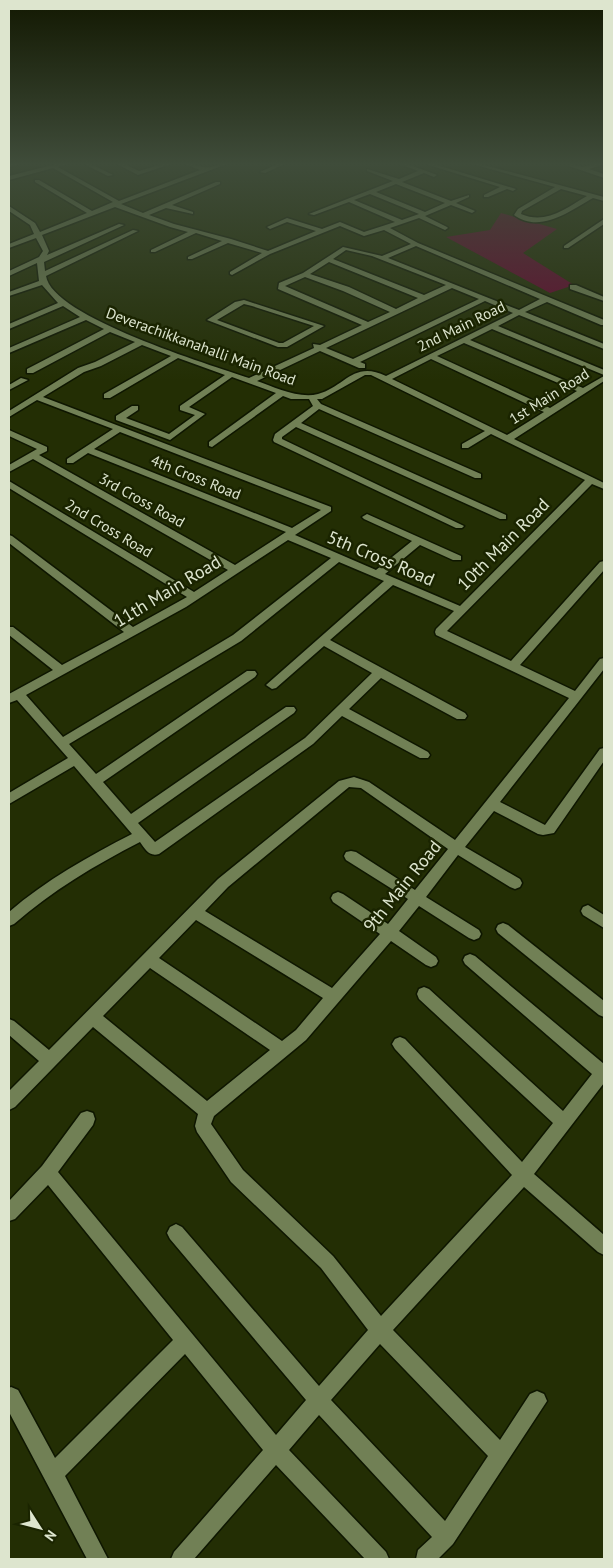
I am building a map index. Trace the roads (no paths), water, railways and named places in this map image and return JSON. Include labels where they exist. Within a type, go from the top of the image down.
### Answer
[{"type":"street","points":[[9,246],[35,235]]},
{"type":"street","points":[[39,235],[46,251],[41,260],[42,279]]},
{"type":"street","points":[[9,274],[98,235]]},
{"type":"street","points":[[9,294],[128,235]]},
{"type":"street","points":[[153,251],[186,235]]},
{"type":"street","points":[[211,235],[268,253]]},
{"type":"street","points":[[232,273],[268,253],[314,235]]},
{"type":"street","points":[[399,235],[416,244],[604,323]]},
{"type":"street","points":[[566,247],[583,235]]},
{"type":"street","points":[[190,258],[229,240]]},
{"type":"street","points":[[382,258],[416,244]]},
{"type":"street","points":[[366,324],[281,287],[328,260],[344,248],[382,258],[521,312],[604,347]]},
{"type":"street","points":[[328,260],[424,298]]},
{"type":"street","points":[[304,274],[396,311]]},
{"type":"street","name":"Deverachikkanahalli Main Road","points":[[42,279],[64,303],[110,329],[291,396],[319,397],[363,373],[372,372]]},
{"type":"street","points":[[250,381],[366,324],[452,285]]},
{"type":"street","points":[[573,287],[604,299]]},
{"type":"street","points":[[354,362],[486,298]]},
{"type":"street","name":"2nd Main Road","points":[[387,378],[548,298]]},
{"type":"street","points":[[244,302],[320,326],[298,338],[284,346],[278,345],[211,320],[244,302]]},
{"type":"street","points":[[9,327],[64,303]]},
{"type":"street","points":[[9,352],[86,317]]},
{"type":"street","points":[[493,326],[604,374]]},
{"type":"street","points":[[30,370],[110,329]]},
{"type":"street","points":[[593,342],[604,336]]},
{"type":"street","points":[[298,338],[354,362],[604,486]]},
{"type":"street","points":[[464,340],[584,391]]},
{"type":"street","points":[[9,414],[81,370],[98,364],[141,342]]},
{"type":"street","points":[[107,396],[178,355]]},
{"type":"street","points":[[431,356],[551,412]]},
{"type":"street","points":[[135,408],[119,418],[170,437],[201,414],[183,408],[231,374]]},
{"type":"street","name":"1st Main Road","points":[[509,438],[604,378]]},
{"type":"street","points":[[9,388],[24,380]]},
{"type":"street","points":[[212,444],[282,393]]},
{"type":"street","points":[[36,397],[119,429]]},
{"type":"street","points":[[312,397],[318,406],[478,476]]},
{"type":"street","points":[[318,406],[278,436],[277,440],[459,526]]},
{"type":"street","points":[[295,423],[503,517]]},
{"type":"street","points":[[70,461],[119,429]]},
{"type":"street","name":"11th Main Road","points":[[119,429],[328,509],[194,597],[133,633],[14,696],[62,743],[154,850],[309,741],[340,710]]},
{"type":"street","points":[[466,446],[492,430]]},
{"type":"street","points":[[9,433],[44,448],[34,456],[9,469]]},
{"type":"street","name":"4th Cross Road","points":[[87,450],[291,534]]},
{"type":"street","name":"3rd Cross Road","points":[[34,456],[236,570]]},
{"type":"street","name":"10th Main Road","points":[[513,666],[440,632],[591,479]]},
{"type":"street","name":"2nd Cross Road","points":[[9,484],[194,597]]},
{"type":"street","points":[[367,517],[457,558]]},
{"type":"street","name":"5th Cross Road","points":[[291,534],[377,576],[460,610]]},
{"type":"street","points":[[9,538],[133,633]]},
{"type":"street","points":[[377,576],[419,541]]},
{"type":"street","points":[[62,743],[237,638],[338,558]]},
{"type":"street","points":[[577,697],[513,666],[604,564]]},
{"type":"street","points":[[272,685],[391,581]]},
{"type":"street","points":[[9,630],[62,671]]},
{"type":"street","points":[[323,641],[461,716]]},
{"type":"street","name":"9th Main Road","points":[[207,1111],[301,1035],[390,932],[604,662]]},
{"type":"street","points":[[380,672],[340,710],[424,755]]},
{"type":"street","points":[[95,781],[252,674]]},
{"type":"street","points":[[129,822],[290,710]]},
{"type":"street","points":[[492,804],[543,830],[549,829],[604,752]]},
{"type":"street","points":[[9,799],[76,759]]},
{"type":"street","points":[[9,1102],[223,882],[350,781],[356,781],[365,785],[457,848],[515,883]]},
{"type":"street","points":[[9,920],[28,902],[96,858],[140,836]]},
{"type":"street","points":[[351,856],[474,934]]},
{"type":"street","points":[[338,898],[431,961]]},
{"type":"street","points":[[194,911],[334,997]]},
{"type":"street","points":[[588,911],[604,922]]},
{"type":"street","points":[[503,929],[604,1010]]},
{"type":"street","points":[[148,959],[283,1050]]},
{"type":"street","points":[[181,1559],[380,1330],[523,1174],[603,1073],[470,960]]},
{"type":"street","points":[[424,994],[564,1122]]},
{"type":"street","points":[[91,1016],[207,1111],[203,1126],[237,1176],[327,1262],[380,1330],[500,1454]]},
{"type":"street","points":[[9,1026],[49,1060]]},
{"type":"street","points":[[400,1044],[523,1174],[604,1246]]},
{"type":"street","points":[[9,1213],[48,1172],[87,1119]]},
{"type":"street","points":[[48,1172],[276,1451],[378,1559]]},
{"type":"street","points":[[176,1233],[319,1401],[446,1536]]},
{"type":"street","points":[[53,1474],[185,1341]]},
{"type":"street","points":[[9,1399],[11,1396],[98,1559]]},
{"type":"street","points":[[424,1559],[446,1536],[537,1401]]}]
